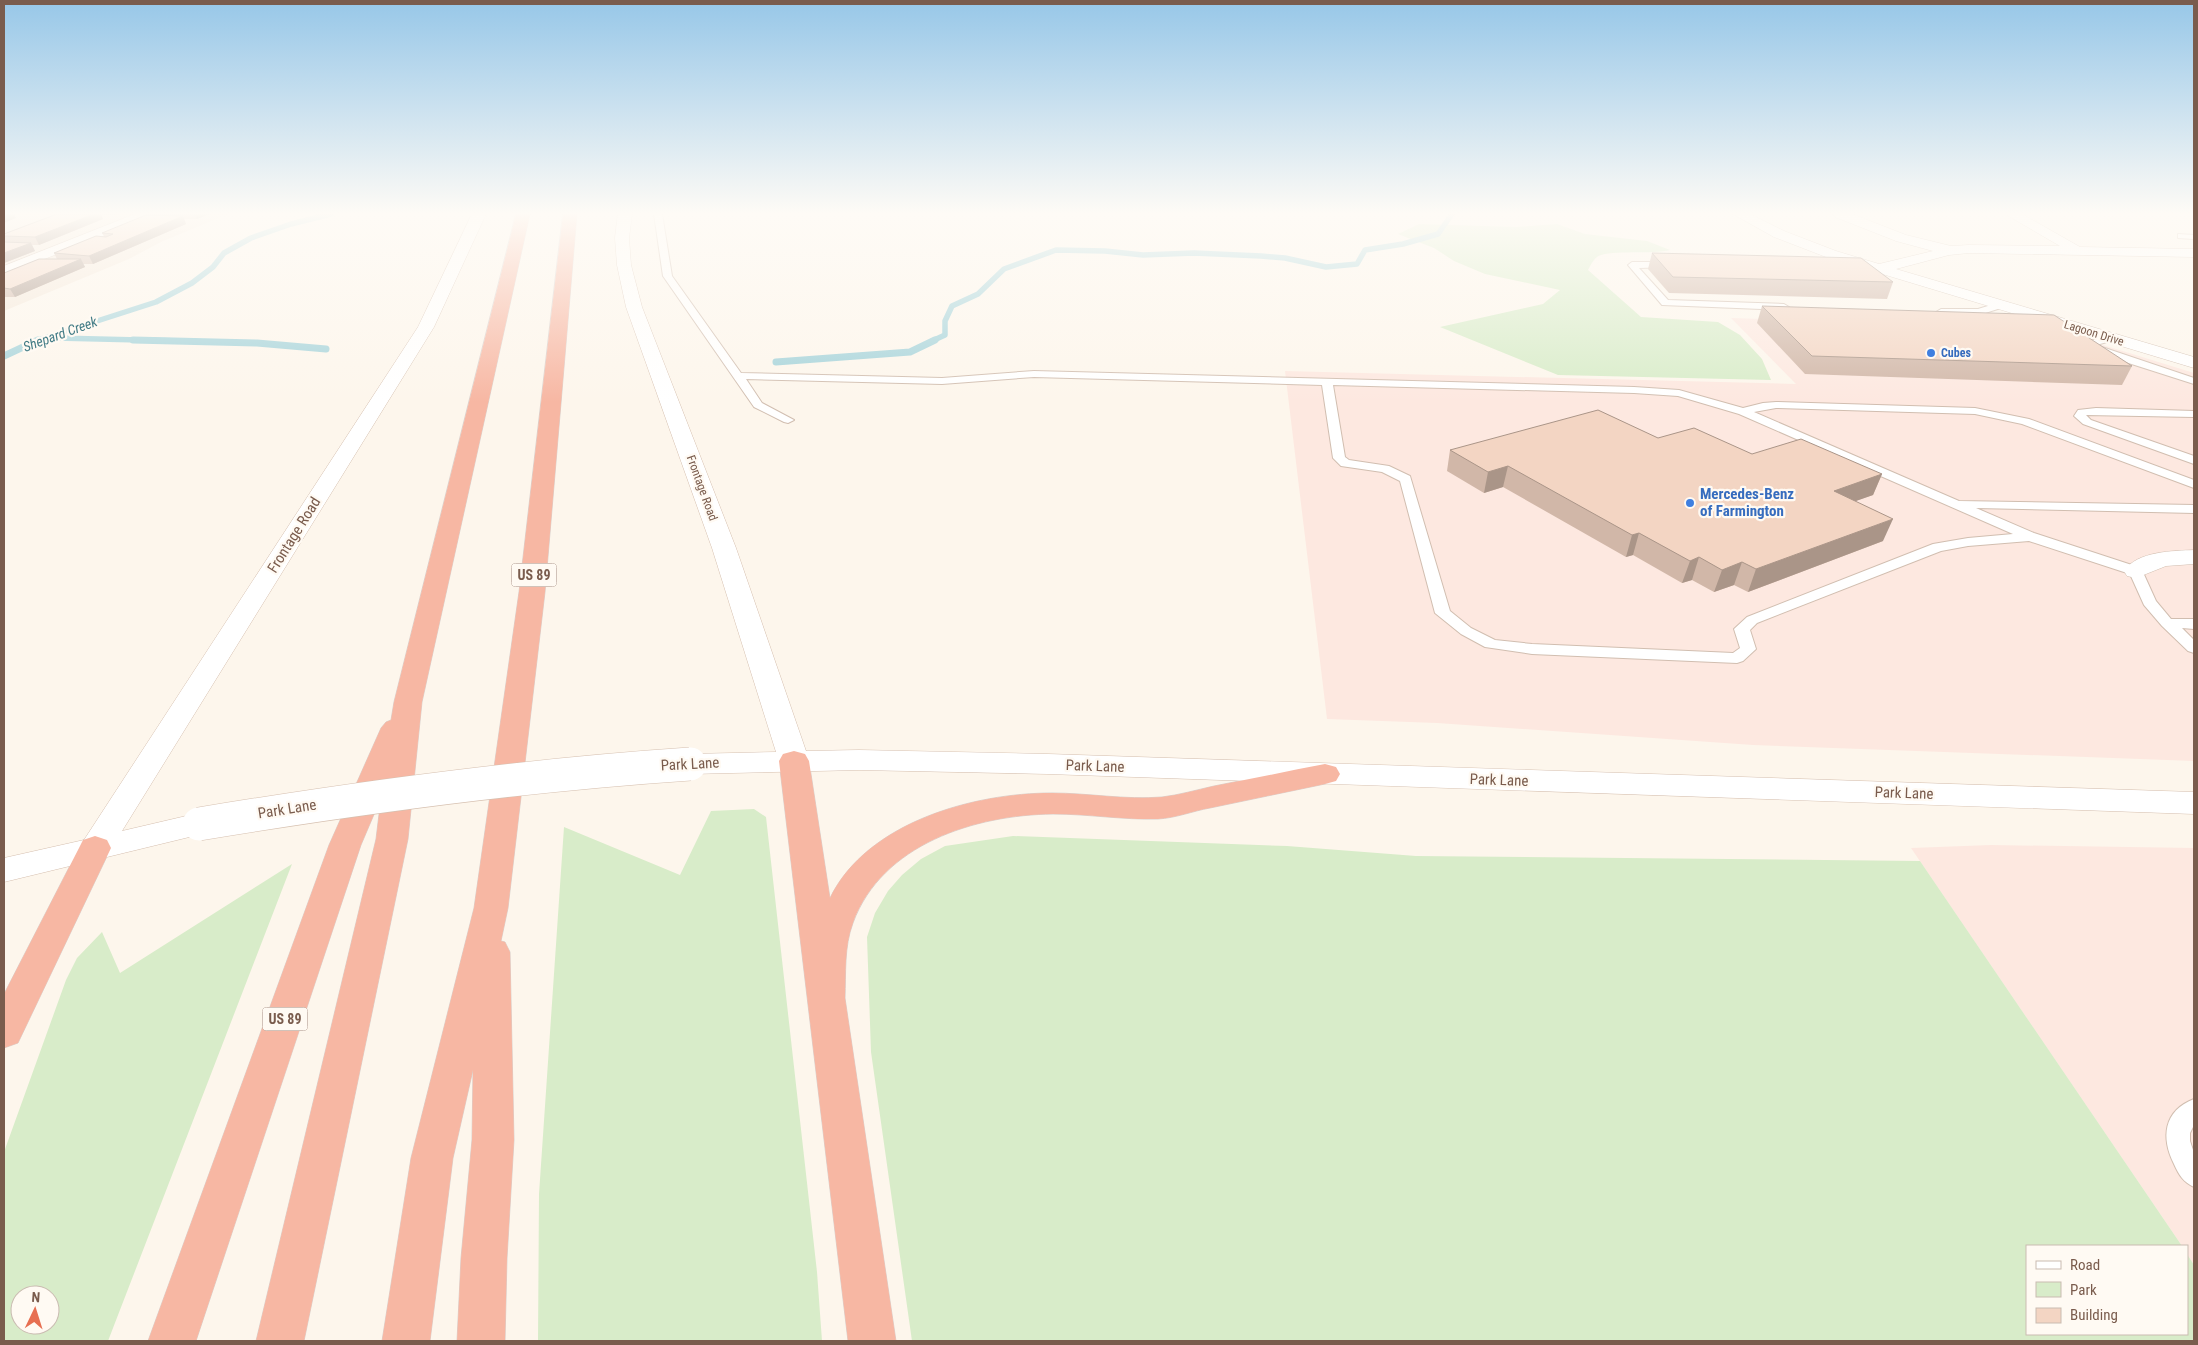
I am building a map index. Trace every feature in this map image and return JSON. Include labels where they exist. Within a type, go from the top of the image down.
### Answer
[{"type":"highway","name":"US 89","points":[[172,1341],[346,845],[408,702],[509,277]]},
{"type":"highway","name":"US 89","points":[[481,1341],[484,1258],[493,1140],[491,908],[532,592],[563,277]]},
{"type":"highway","points":[[280,1341],[392,839],[408,702]]},
{"type":"highway","points":[[794,761],[872,1341]]},
{"type":"highway","points":[[826,998],[829,949],[834,924],[845,899],[862,876],[882,857],[902,842],[925,829],[975,812],[1006,807],[1037,804],[1075,804],[1156,808],[1325,774]]},
{"type":"highway","points":[[4,1032],[95,848]]},
{"type":"highway","points":[[406,1341],[432,1158],[491,908]]},
{"type":"main road","name":"Frontage Road","points":[[95,848],[426,327],[450,277]]},
{"type":"main road","name":"Frontage Road","points":[[627,277],[634,307],[724,548],[794,761]]},
{"type":"main road","name":"Lagoon Drive","points":[[1908,277],[2194,363]]},
{"type":"main road","points":[[2136,571],[2161,559],[2194,557]]},
{"type":"main road","name":"Park Lane","points":[[4,870],[199,824],[360,797],[581,771],[690,764],[794,761],[952,762],[2194,803]]},
{"type":"lane","points":[[669,277],[758,405],[788,420]]},
{"type":"lane","points":[[1642,277],[1665,303],[1799,308]]},
{"type":"lane","points":[[1930,312],[1979,312],[2000,305]]},
{"type":"lane","points":[[2111,338],[2086,345],[2095,350],[2194,381]]},
{"type":"lane","points":[[739,376],[942,381],[1034,374],[1634,390],[1679,393],[1743,412],[2029,536],[2136,571],[2149,602],[2167,623],[2194,648]]},
{"type":"lane","points":[[1327,382],[1339,458],[1345,463],[1385,470],[1406,479],[1443,613],[1466,631],[1491,644],[1532,649],[1737,658],[1748,649],[1742,629],[1752,620],[1938,547],[2029,536]]},
{"type":"lane","points":[[1743,412],[1763,406],[1776,405],[1975,411],[2002,415],[2025,420],[2194,484]]},
{"type":"lane","points":[[2194,414],[2096,410],[2082,412],[2080,416],[2087,422],[2194,460]]},
{"type":"lane","points":[[1953,504],[2194,509]]},
{"type":"lane","points":[[2167,623],[2194,624]]},
{"type":"lane","points":[[2194,1110],[2183,1117],[2177,1137],[2184,1160],[2194,1175]]},
{"type":"shaded area","points":[[4,277],[86,277],[4,311]]},
{"type":"shaded area","points":[[1731,318],[2048,328],[2194,373],[2194,761],[1753,745],[1437,723],[1327,719],[1285,371],[1796,384]]},
{"type":"shaded area","points":[[1991,845],[2194,848],[2194,1265],[2188,1256],[2188,1245],[2181,1245],[1911,848]]},
{"type":"green space","points":[[1498,277],[1596,277],[1641,317],[1718,322],[1740,335],[1762,359],[1771,380],[1558,375],[1440,327],[1543,304],[1560,290]]},
{"type":"green space","points":[[754,809],[766,817],[817,1272],[822,1341],[538,1341],[539,1194],[564,827],[680,875],[711,811]]},
{"type":"green space","points":[[1013,836],[1287,846],[1416,856],[1920,861],[2181,1245],[2026,1245],[2026,1335],[2188,1335],[2188,1256],[2194,1265],[2194,1341],[912,1341],[871,1052],[867,937],[875,913],[888,891],[902,875],[921,859],[945,846]]},
{"type":"green space","points":[[292,864],[108,1341],[4,1341],[4,1152],[66,980],[77,958],[102,932],[120,973]]},
{"type":"building","points":[[4,277],[39,277],[10,289],[4,288]]},
{"type":"building","points":[[1673,277],[1886,277],[1893,282]]},
{"type":"building","points":[[1762,306],[2054,315],[2132,366],[1812,356]]},
{"type":"building","name":"Mercedes-Benz of Farmington","points":[[1598,410],[1658,438],[1694,428],[1752,454],[1801,439],[1882,474],[1834,491],[1893,519],[1756,569],[1742,562],[1722,570],[1699,557],[1690,561],[1639,533],[1632,535],[1508,466],[1488,472],[1450,450]]},
{"type":"waterway","name":"Shepard Creek","points":[[38,340],[156,302],[200,277]]},
{"type":"waterway","points":[[932,341],[945,335],[945,321],[952,306],[978,294],[996,277]]},
{"type":"waterway","points":[[56,338],[183,341]]},
{"type":"waterway","name":"Shepard Creek","points":[[4,356],[38,340]]},
{"type":"waterway","points":[[133,340],[257,343],[326,349]]},
{"type":"waterway","points":[[776,362],[910,352],[935,340]]},
{"type":"place","name":"Cubes","points":[[1931,353]]},
{"type":"place","name":"Mercedes-Benz of Farmington","points":[[1690,503]]}]
